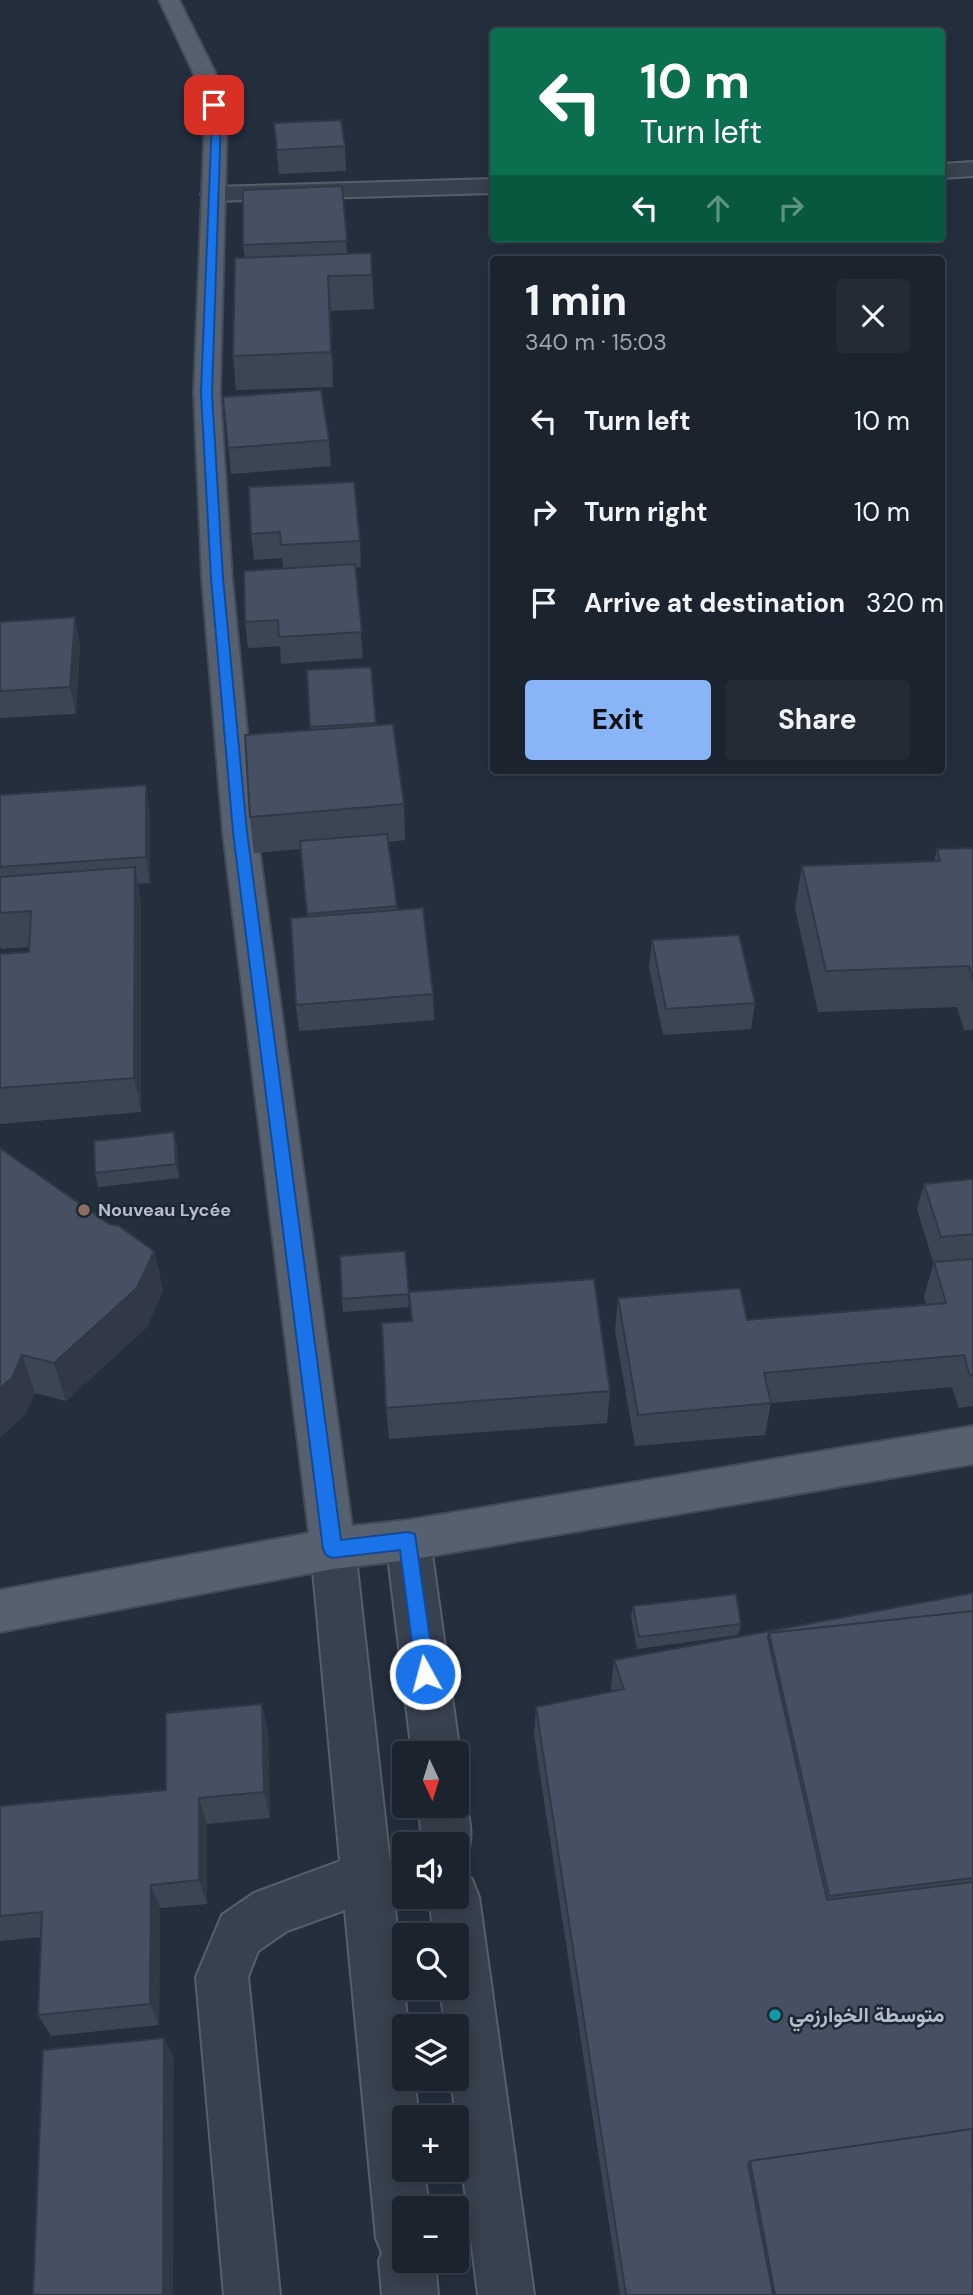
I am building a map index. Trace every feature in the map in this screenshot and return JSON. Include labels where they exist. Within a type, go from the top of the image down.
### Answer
[{"type":"main road","points":[[169,0],[202,62],[212,91],[216,119],[207,393],[217,578],[240,832],[332,1549]]},
{"type":"main road","points":[[0,1611],[332,1549],[408,1540],[973,1445]]},
{"type":"street","points":[[945,171],[973,169]]},
{"type":"street","points":[[213,194],[490,186]]},
{"type":"street","points":[[408,1540],[434,1741]]},
{"type":"street","points":[[332,1549],[400,2196]]},
{"type":"street","points":[[252,2295],[222,1978],[240,1933],[272,1911],[367,1877]]},
{"type":"street","points":[[456,1909],[506,2295]]},
{"type":"street","points":[[408,2273],[410,2295]]},
{"type":"building","points":[[341,120],[345,146],[277,150],[274,123]]},
{"type":"building","points":[[342,186],[347,241],[243,245],[243,190]]},
{"type":"building","points":[[371,253],[372,275],[328,276],[331,352],[233,356],[235,258]]},
{"type":"building","points":[[321,390],[329,440],[228,448],[223,397]]},
{"type":"building","points":[[354,482],[360,541],[281,545],[280,532],[251,534],[249,487]]},
{"type":"building","points":[[355,564],[362,632],[279,637],[278,620],[245,622],[244,571]]},
{"type":"building","points":[[75,617],[70,687],[0,691],[0,622]]},
{"type":"building","points":[[371,667],[376,723],[310,727],[307,670]]},
{"type":"building","points":[[393,724],[404,804],[250,817],[245,735]]},
{"type":"building","points":[[146,785],[146,857],[0,867],[0,795]]},
{"type":"building","points":[[387,834],[397,906],[307,914],[300,841]]},
{"type":"building","points":[[973,848],[973,981],[969,966],[826,971],[802,866],[940,861],[937,849]]},
{"type":"building","points":[[135,867],[134,1078],[0,1088],[0,954],[29,952],[31,911],[0,913],[0,877]]},
{"type":"building","points":[[423,908],[433,994],[296,1005],[291,918]]},
{"type":"building","points":[[739,935],[755,1003],[666,1009],[652,940]]},
{"type":"building","points":[[174,1132],[176,1164],[95,1173],[94,1141]]},
{"type":"building","points":[[0,1148],[109,1224],[119,1226],[154,1251],[137,1288],[54,1363],[22,1355],[12,1378],[0,1388]]},
{"type":"building","points":[[973,1179],[973,1234],[941,1237],[924,1184]]},
{"type":"building","points":[[405,1251],[409,1294],[342,1299],[340,1256]]},
{"type":"building","points":[[973,1259],[973,1375],[970,1376],[964,1355],[764,1373],[771,1403],[638,1415],[618,1298],[740,1288],[747,1320],[946,1303],[934,1262]]},
{"type":"building","points":[[594,1279],[610,1391],[386,1408],[382,1323],[412,1321],[409,1292]]},
{"type":"building","name":"متوسطة الخوارزمي","points":[[973,1593],[973,1611],[769,1633],[768,1638],[827,1900],[973,1882],[973,2132],[972,2129],[750,2161],[748,2164],[773,2295],[626,2295],[536,1707],[624,1689],[614,1660]]},
{"type":"building","points":[[736,1594],[741,1624],[639,1637],[633,1606]]},
{"type":"building","points":[[973,1611],[973,1878],[829,1896],[769,1633]]},
{"type":"building","points":[[262,1704],[264,1792],[199,1798],[199,1880],[151,1885],[150,2004],[38,2015],[42,1912],[0,1916],[0,1806],[166,1790],[166,1713]]},
{"type":"building","points":[[164,2038],[163,2295],[33,2295],[43,2050]]},
{"type":"building","points":[[972,2129],[973,2295],[775,2295],[750,2161]]},
{"type":"place","name":"Nouveau Lycée","points":[[84,1210]]},
{"type":"place","name":"متوسطة الخوارزمي","points":[[775,2015]]},
{"type":"route","points":[[214,105],[216,119],[207,393],[217,578],[240,832],[332,1549],[408,1540],[425,1674]]}]
